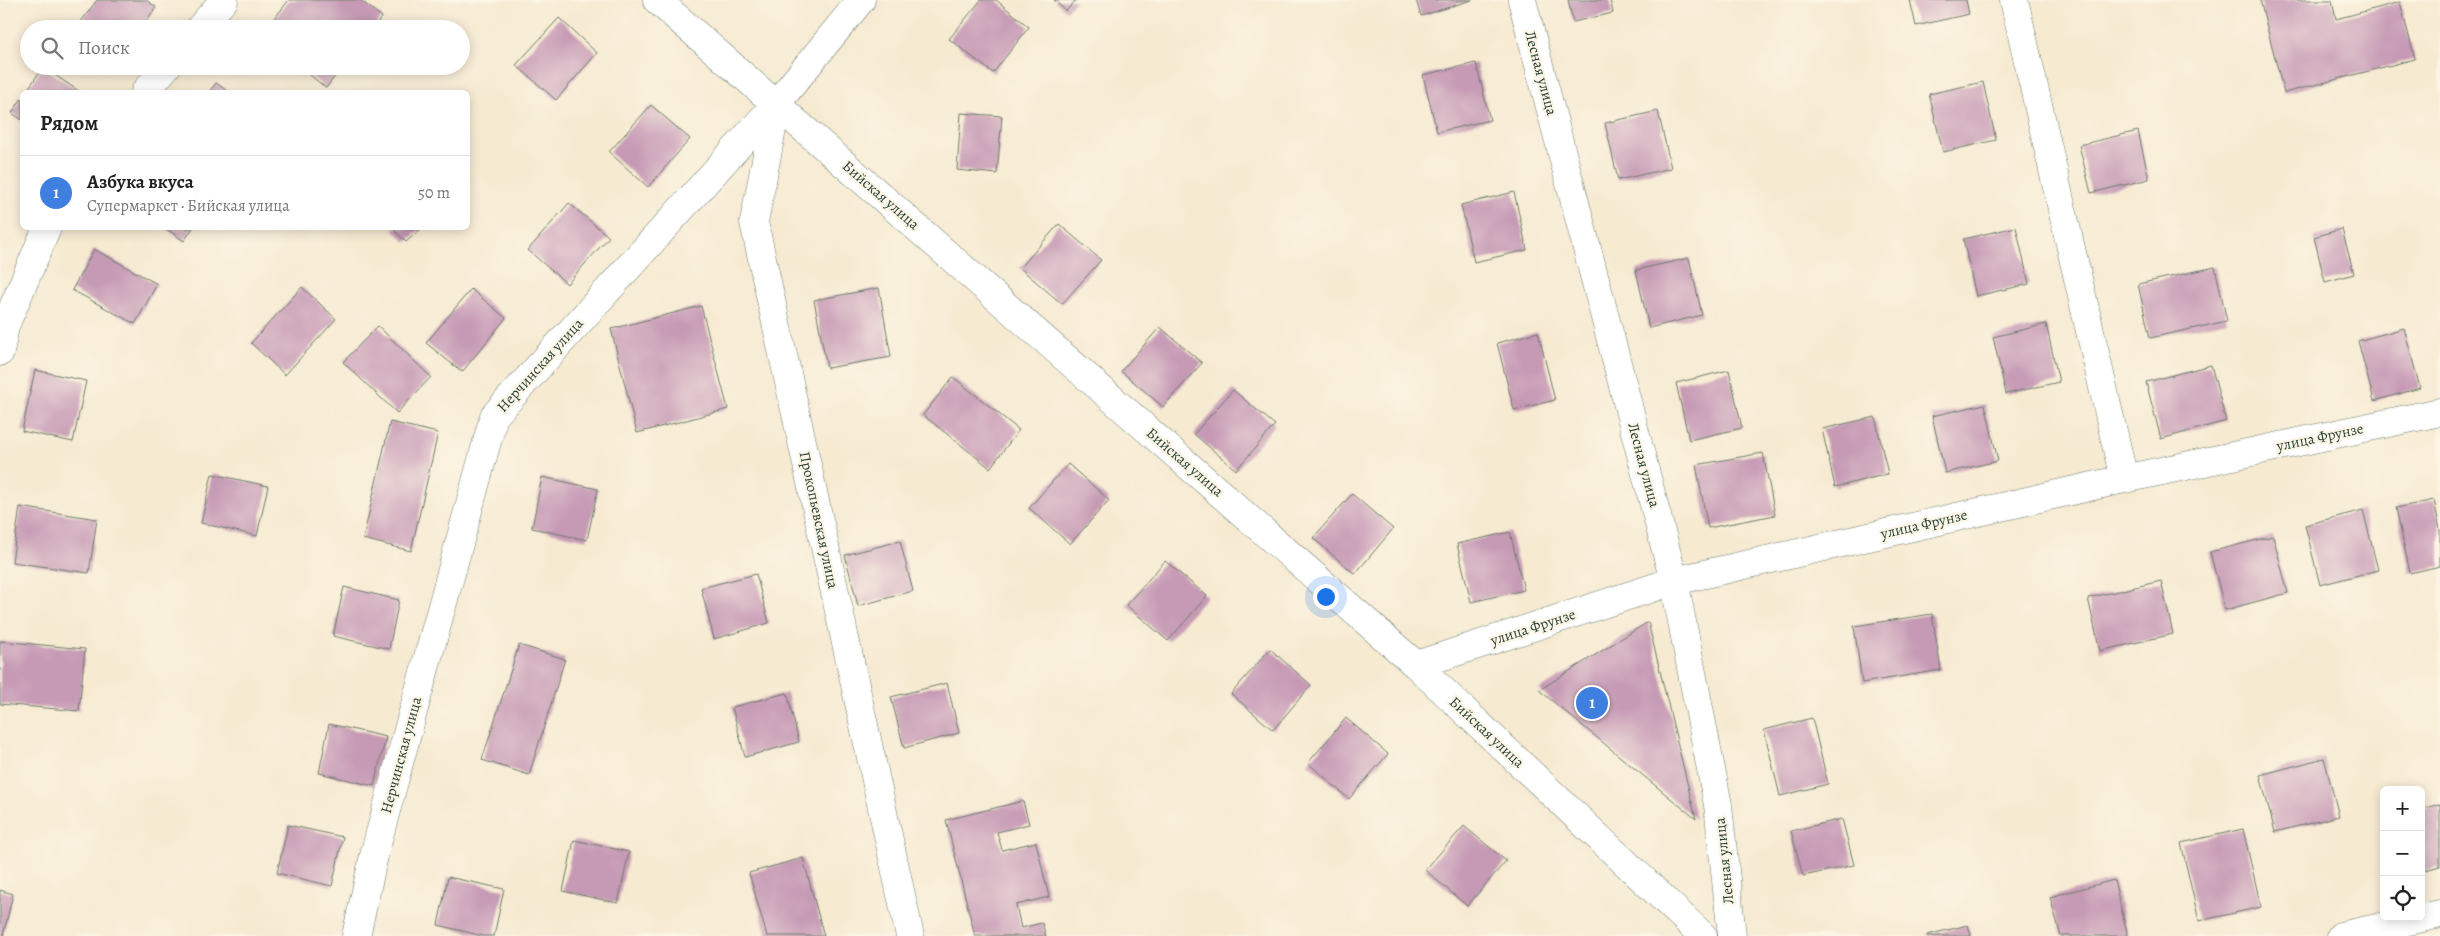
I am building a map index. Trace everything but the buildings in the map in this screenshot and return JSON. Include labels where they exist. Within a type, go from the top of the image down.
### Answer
[{"type":"street","points":[[207,20],[224,0]]},
{"type":"street","name":"Бийская улица","points":[[657,0],[777,103],[1416,665],[1703,936]]},
{"type":"street","name":"Нерчинская улица","points":[[356,936],[375,851],[494,416],[777,103],[861,0]]},
{"type":"street","name":"Лесная улица","points":[[1522,0],[1674,581],[1718,805],[1732,936]]},
{"type":"street","points":[[2014,0],[2124,479]]},
{"type":"street","points":[[147,90],[159,75]]},
{"type":"street","name":"Прокопьевская улица","points":[[777,103],[754,222],[910,936]]},
{"type":"street","points":[[0,352],[5,326],[46,230]]},
{"type":"street","name":"улица Фрунзе","points":[[1416,665],[1674,581],[2124,479],[2440,412]]},
{"type":"street","points":[[2341,936],[2440,914]]},
{"type":"place","name":"Азбука вкуса","points":[[1592,703]]}]
